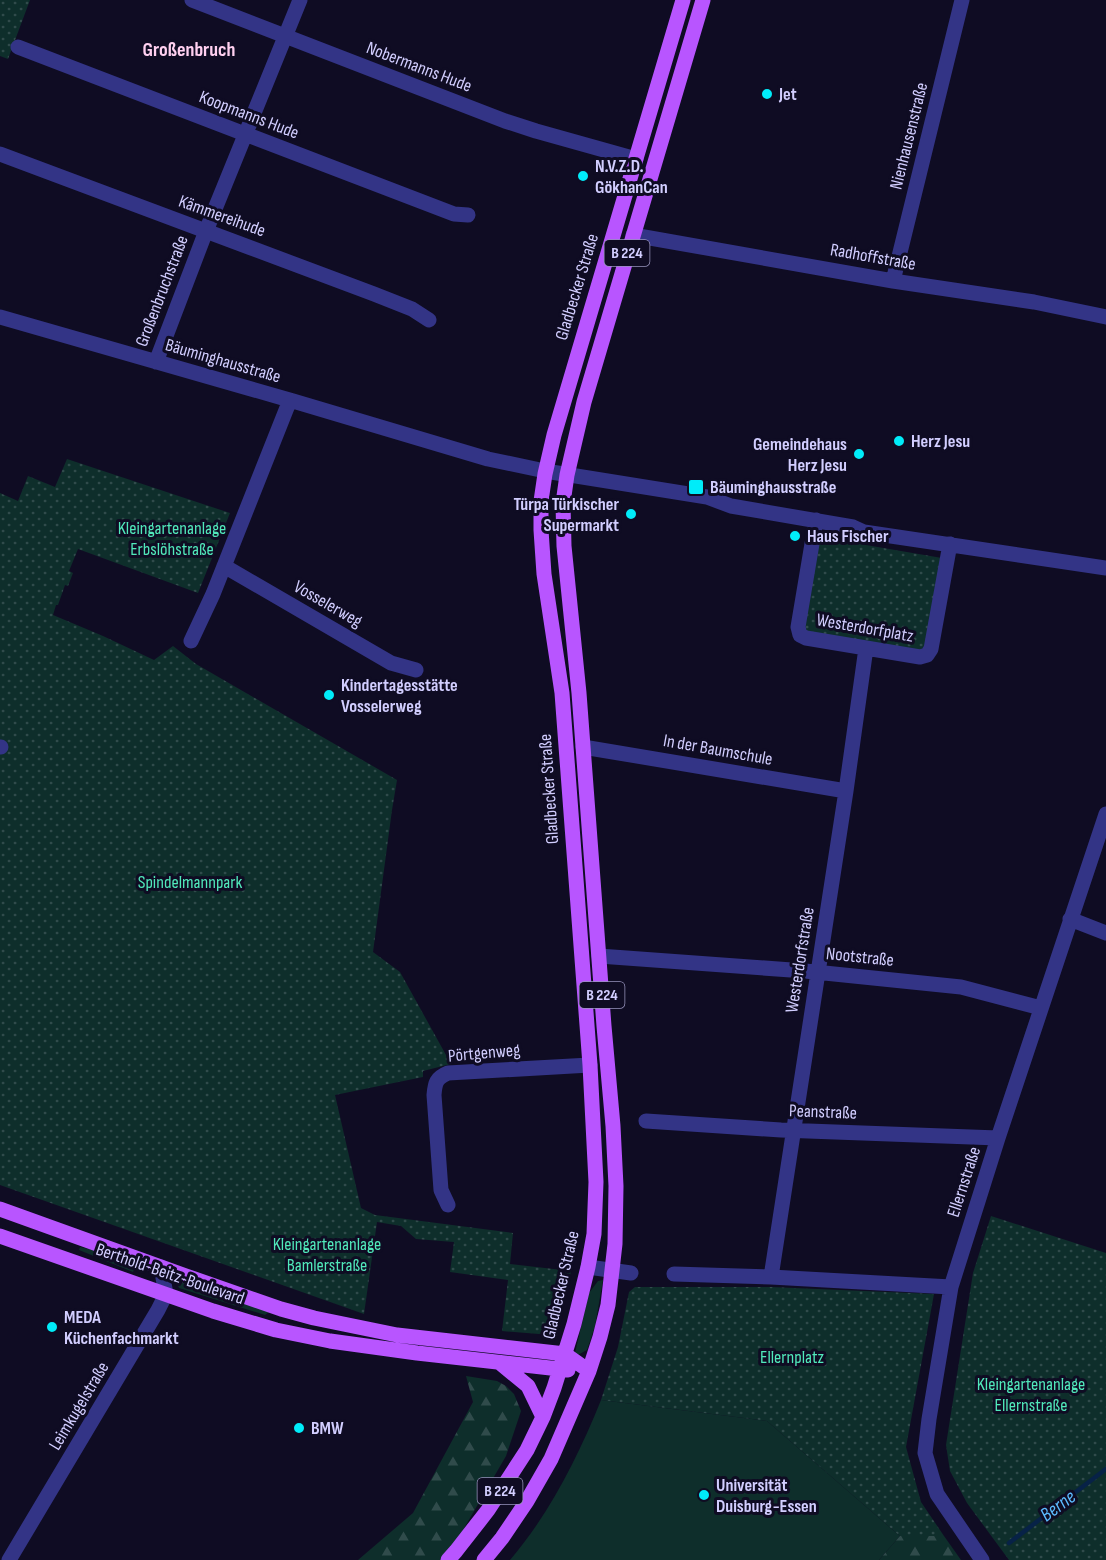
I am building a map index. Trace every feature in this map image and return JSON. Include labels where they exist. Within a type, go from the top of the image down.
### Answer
[{"type":"main road","name":"Gladbecker Straße","points":[[448,1560],[488,1510],[526,1450],[543,1417],[572,1332],[594,1234],[596,1182],[590,1065],[562,693],[544,573],[541,501],[545,471],[570,380],[683,0]]},
{"type":"main road","name":"Gladbecker Straße","points":[[484,1560],[527,1501],[551,1459],[589,1371],[608,1305],[615,1244],[616,1186],[613,1126],[584,747],[564,546],[563,510],[567,475],[584,402],[703,0]]},
{"type":"main road","name":"Berthold-Beitz-Boulevard","points":[[0,1209],[281,1309],[397,1335],[565,1354],[589,1371]]},
{"type":"main road","name":"Berthold-Beitz-Boulevard","points":[[0,1236],[213,1311],[276,1330],[330,1341],[417,1353],[589,1371]]},
{"type":"main road","points":[[276,1330],[281,1309]]},
{"type":"main road","points":[[314,1318],[309,1322],[310,1328],[330,1341]]},
{"type":"main road","points":[[540,1350],[555,1344],[572,1332]]},
{"type":"main road","points":[[500,1362],[528,1386],[543,1417]]},
{"type":"street","name":"Nobermanns Hude","points":[[192,0],[505,121],[636,159]]},
{"type":"street","name":"Großenbruchstraße","points":[[156,362],[206,231],[300,0]]},
{"type":"street","name":"Nienhausenstraße","points":[[893,280],[962,0]]},
{"type":"street","name":"Koopmanns Hude","points":[[18,47],[454,214],[468,214]]},
{"type":"street","name":"Kämmereihude","points":[[0,154],[412,309],[429,320]]},
{"type":"street","name":"Radhoffstraße","points":[[633,235],[1034,302],[1106,317]]},
{"type":"street","name":"Bäuminghausstraße","points":[[0,317],[488,459],[567,475],[707,497],[731,506],[853,527],[864,532],[1106,568]]},
{"type":"street","points":[[191,641],[213,594],[290,400]]},
{"type":"street","name":"Westerdorfplatz","points":[[816,520],[798,627],[800,635],[806,638],[920,657],[927,655],[931,648],[950,544]]},
{"type":"street","name":"Vosselerweg","points":[[224,566],[391,663],[416,670]]},
{"type":"street","name":"Westerdorfstraße","points":[[771,1277],[866,648]]},
{"type":"street","name":"In der Baumschule","points":[[584,747],[846,791]]},
{"type":"street","name":"Ellernstraße","points":[[982,1560],[937,1494],[925,1453],[928,1419],[951,1287],[1106,813]]},
{"type":"street","points":[[1070,919],[1106,933]]},
{"type":"street","name":"Nootstraße","points":[[599,956],[817,972],[961,987],[1041,1008]]},
{"type":"street","name":"Pörtgenweg","points":[[448,1205],[441,1190],[434,1095],[435,1085],[440,1076],[448,1073],[590,1065]]},
{"type":"street","name":"Peanstraße","points":[[646,1121],[793,1130],[998,1138]]},
{"type":"street","points":[[161,1267],[166,1294]]},
{"type":"street","points":[[588,1267],[631,1273]]},
{"type":"street","points":[[674,1274],[951,1287]]},
{"type":"street","name":"Leimkugelstraße","points":[[9,1560],[166,1294]]},
{"type":"green space","points":[[0,0],[30,0],[8,59],[0,56]]},
{"type":"green space","name":"Spindelmannpark","points":[[67,459],[230,513],[198,593],[78,549],[69,571],[73,573],[68,586],[65,585],[53,615],[154,660],[173,646],[196,664],[397,780],[373,952],[400,972],[451,1064],[423,1071],[423,1077],[335,1095],[361,1208],[375,1215],[513,1233],[510,1264],[571,1271],[560,1322],[552,1332],[539,1334],[502,1331],[508,1280],[450,1272],[454,1242],[416,1239],[401,1226],[377,1222],[364,1314],[0,1185],[0,493],[18,501],[28,476],[55,487]]},
{"type":"green space","points":[[819,537],[942,558],[926,646],[918,652],[808,633],[803,626]]},
{"type":"green space","name":"Kleingartenanlage Ellernstraße","points":[[991,1216],[1106,1253],[1106,1560],[1009,1560],[967,1503],[950,1471],[946,1445],[973,1273]]},
{"type":"green space","points":[[80,1247],[110,1254],[137,1264],[133,1272],[79,1250]]},
{"type":"green space","points":[[174,1277],[272,1310],[265,1315],[179,1288]]},
{"type":"green space","points":[[603,1280],[595,1326],[587,1350],[574,1357],[589,1293],[598,1281]]},
{"type":"green space","name":"Ellernplatz","points":[[635,1287],[771,1287],[934,1294],[906,1447],[921,1502],[944,1536],[900,1536],[767,1421],[601,1400],[618,1347],[629,1292]]},
{"type":"green space","points":[[466,1376],[497,1381],[506,1386],[514,1394],[521,1411],[506,1456],[452,1549],[441,1560],[358,1560],[413,1513],[473,1402]]},
{"type":"green space","name":"Universität Duisburg-Essen","points":[[601,1400],[767,1421],[900,1536],[879,1560],[510,1560],[538,1523],[562,1484]]},
{"type":"green space","points":[[900,1536],[944,1536],[961,1560],[879,1560]]},
{"type":"waterway","name":"Berne","points":[[1009,1543],[1106,1469]]},
{"type":"place","name":"Jet","points":[[767,94]]},
{"type":"place","name":"N.V.Z.D. GökhanCan","points":[[583,176]]},
{"type":"place","name":"Herz Jesu","points":[[899,441]]},
{"type":"place","name":"Gemeindehaus Herz Jesu","points":[[859,454]]},
{"type":"place","name":"Bäuminghausstraße","points":[[696,487]]},
{"type":"place","name":"Türpa Türkischer Supermarkt","points":[[631,514]]},
{"type":"place","name":"Haus Fischer","points":[[795,536]]},
{"type":"place","name":"Kindertagesstätte Vosselerweg","points":[[329,695]]},
{"type":"place","name":"MEDA Küchenfachmarkt","points":[[52,1327]]},
{"type":"place","name":"BMW","points":[[299,1428]]},
{"type":"place","name":"Universität Duisburg-Essen","points":[[704,1495]]},
{"type":"district","name":"Großenbruch","points":[[189,50]]},
{"type":"park label","name":"Kleingartenanlage Erbslöhstraße","points":[[172,538]]},
{"type":"park label","name":"Kleingartenanlage Bamlerstraße","points":[[327,1254]]}]
